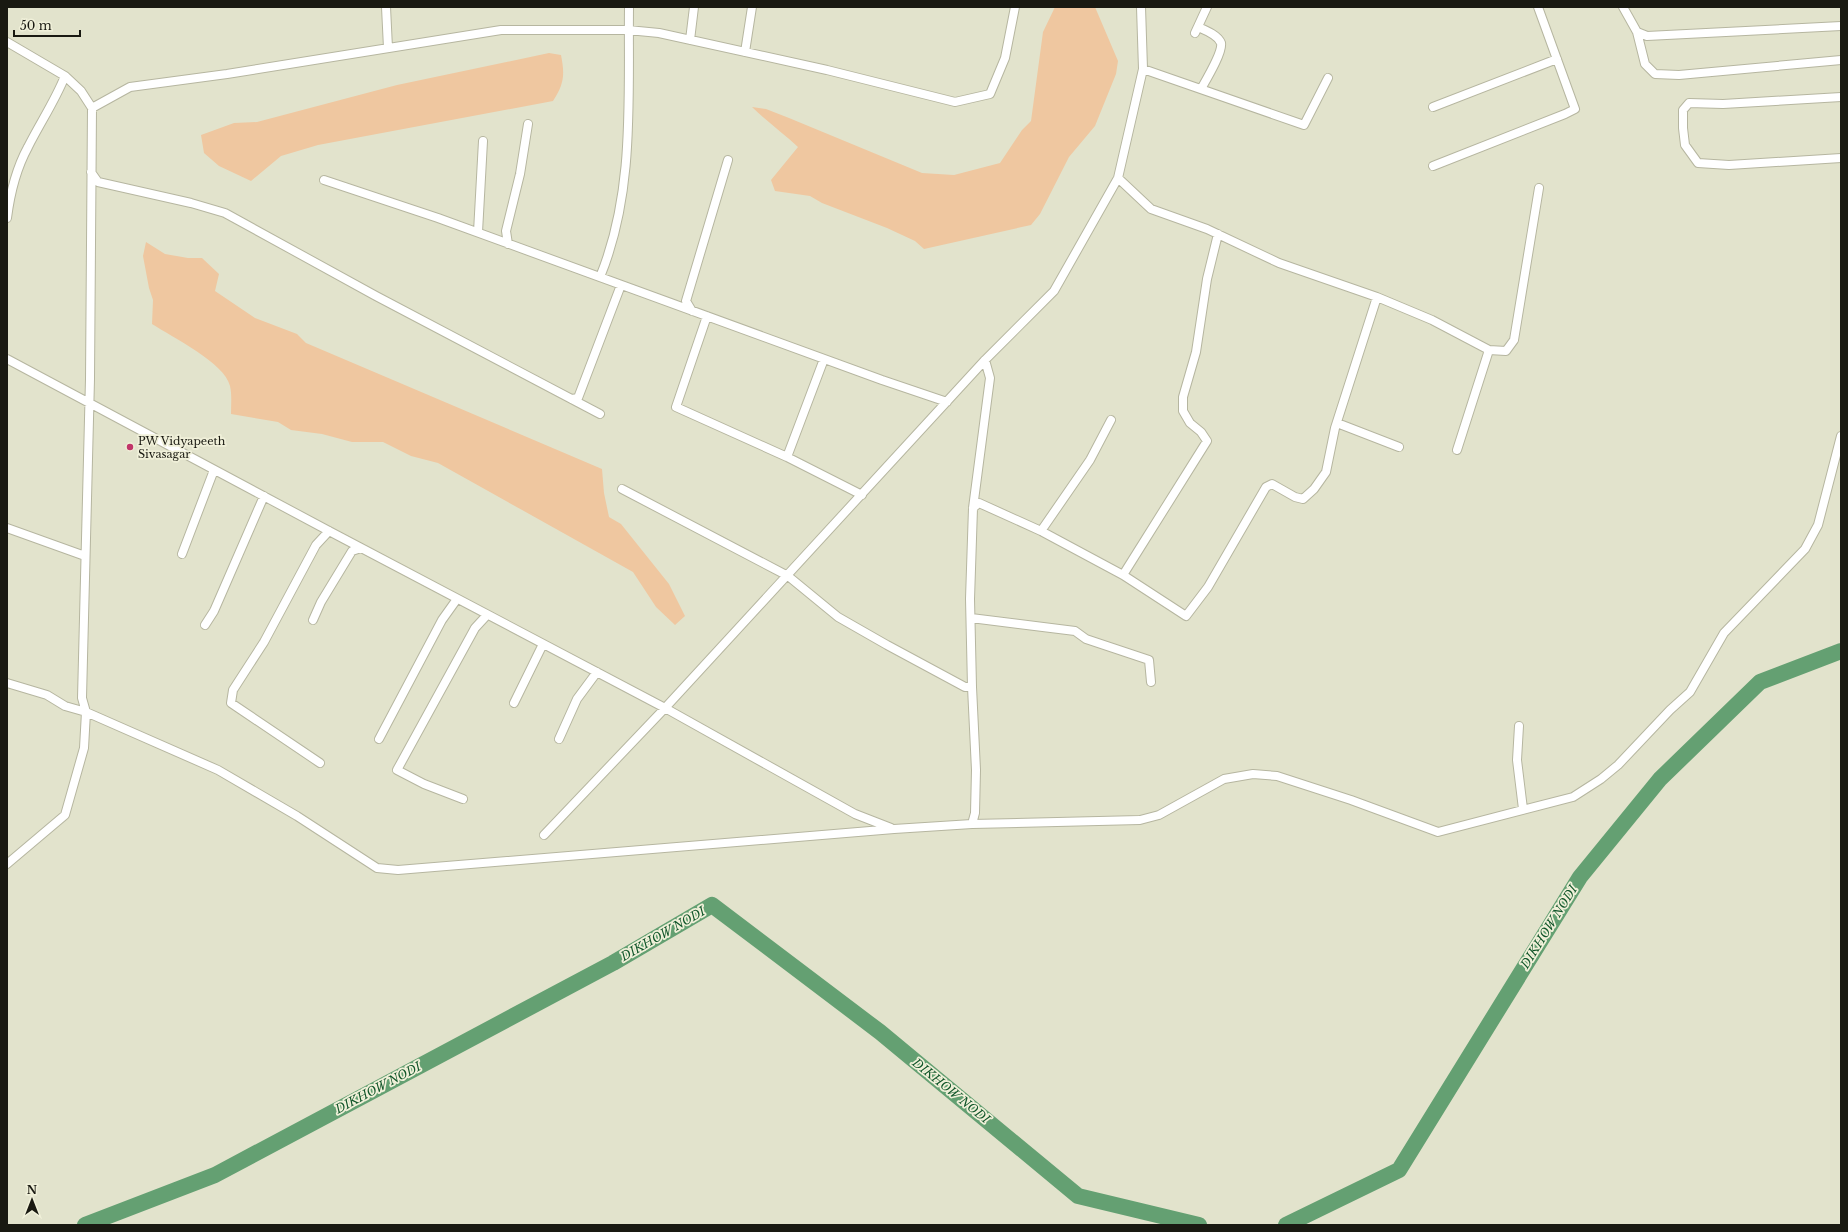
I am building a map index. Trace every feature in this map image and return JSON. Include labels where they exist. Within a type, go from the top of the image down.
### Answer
[{"type":"street","points":[[386,7],[388,48]]},
{"type":"street","points":[[600,277],[616,232],[625,183],[628,122],[628,7]]},
{"type":"street","points":[[690,40],[694,7]]},
{"type":"street","points":[[744,52],[752,7]]},
{"type":"street","points":[[92,108],[130,88],[501,30],[628,30],[659,33],[827,70],[955,102],[990,94],[1005,58],[1015,7]]},
{"type":"street","points":[[544,835],[788,576],[985,360],[1054,291],[1118,178],[1143,69],[1141,7]]},
{"type":"street","points":[[1201,89],[1221,50],[1221,42],[1215,36],[1197,30],[1207,7]]},
{"type":"street","points":[[1433,166],[1575,109],[1538,7]]},
{"type":"street","points":[[1623,7],[1637,32],[1645,64],[1655,74],[1679,75],[1841,60]]},
{"type":"street","points":[[1637,32],[1647,36],[1841,26]]},
{"type":"street","points":[[7,42],[65,76],[81,90],[92,108],[89,403],[82,698],[86,712],[84,748],[65,815],[7,864]]},
{"type":"street","points":[[1433,107],[1557,59]]},
{"type":"street","points":[[1143,69],[1304,125],[1328,78]]},
{"type":"street","points":[[7,218],[10,192],[27,148],[55,100],[65,76]]},
{"type":"street","points":[[1841,97],[1723,104],[1689,103],[1682,110],[1682,128],[1685,145],[1698,163],[1729,165],[1841,158]]},
{"type":"street","points":[[508,244],[506,231],[520,174],[528,124]]},
{"type":"street","points":[[478,232],[483,141]]},
{"type":"street","points":[[692,311],[686,301],[728,160]]},
{"type":"street","points":[[91,172],[98,182],[191,202],[225,213],[376,296],[600,414]]},
{"type":"street","points":[[1118,178],[1151,209],[1218,234],[1279,263],[1377,297],[1432,320],[1489,350],[1506,351],[1514,340],[1539,188]]},
{"type":"street","points":[[324,180],[478,232],[824,359],[947,402]]},
{"type":"street","points":[[1123,575],[1207,441],[1201,432],[1190,423],[1183,411],[1183,397],[1196,352],[1207,279],[1218,234]]},
{"type":"street","points":[[572,399],[578,398],[621,285]]},
{"type":"street","points":[[973,508],[979,503],[1041,531],[1123,575],[1186,616],[1208,587],[1266,487],[1272,484],[1295,497],[1303,499],[1321,480],[1327,468],[1337,423],[1377,297]]},
{"type":"street","points":[[707,316],[676,407],[787,457],[862,495]]},
{"type":"street","points":[[1457,450],[1489,350]]},
{"type":"street","points":[[7,359],[486,615],[665,708],[855,814],[894,829]]},
{"type":"street","points":[[787,457],[824,359]]},
{"type":"street","points":[[972,824],[975,813],[976,770],[970,618],[973,508],[990,378],[985,360]]},
{"type":"street","points":[[1041,531],[1090,460],[1111,420]]},
{"type":"street","points":[[1337,423],[1399,447]]},
{"type":"street","points":[[7,683],[47,694],[64,706],[86,712],[218,770],[297,816],[377,868],[398,870],[894,829],[972,824],[1140,820],[1159,815],[1224,779],[1253,774],[1277,776],[1351,800],[1438,832],[1573,797],[1601,779],[1618,765],[1670,710],[1690,692],[1724,633],[1805,549],[1818,525],[1841,436]]},
{"type":"street","points":[[182,554],[214,470]]},
{"type":"street","points":[[622,489],[788,576],[838,617],[887,646],[965,686],[972,687]]},
{"type":"street","points":[[205,625],[214,611],[264,496]]},
{"type":"street","points":[[7,528],[85,556]]},
{"type":"street","points":[[320,763],[231,702],[233,690],[264,642],[316,545],[329,531]]},
{"type":"street","points":[[313,620],[321,602],[352,551],[361,548]]},
{"type":"street","points":[[379,739],[442,620],[457,599]]},
{"type":"street","points":[[463,798],[424,784],[397,770],[475,628],[486,615]]},
{"type":"street","points":[[970,618],[1074,631],[1086,639],[1149,660],[1151,682]]},
{"type":"street","points":[[514,703],[543,644]]},
{"type":"street","points":[[559,739],[577,699],[597,672]]},
{"type":"street","points":[[1519,726],[1517,760],[1523,810]]},
{"type":"shaded area","points":[[1055,7],[1095,7],[1118,61],[1116,74],[1095,126],[1069,157],[1040,214],[1031,225],[924,249],[915,241],[887,228],[822,203],[810,196],[775,191],[771,180],[798,147],[752,107],[766,109],[922,173],[954,175],[1000,163],[1022,130],[1031,121],[1043,32]]},
{"type":"shaded area","points":[[549,53],[561,55],[563,68],[563,79],[553,101],[318,145],[281,156],[251,181],[219,166],[204,153],[201,135],[234,123],[257,122],[397,85]]},
{"type":"shaded area","points":[[146,242],[165,254],[188,258],[202,258],[219,274],[215,291],[255,318],[297,334],[306,343],[602,469],[604,493],[609,517],[621,524],[669,584],[685,616],[675,625],[656,607],[633,572],[438,463],[411,456],[383,442],[352,442],[322,434],[291,430],[278,422],[231,414],[230,386],[226,377],[219,368],[197,351],[152,324],[153,300],[149,288],[143,256]]},
{"type":"waterway","name":"DIKHOW NODI","points":[[1286,1225],[1399,1170],[1580,877],[1660,779],[1760,682],[1841,651]]},
{"type":"waterway","name":"DIKHOW NODI","points":[[85,1225],[215,1175],[613,963],[712,905],[880,1032],[1078,1196],[1199,1225]]},
{"type":"place","name":"PW Vidyapeeth Sivasagar","points":[[130,447]]}]
